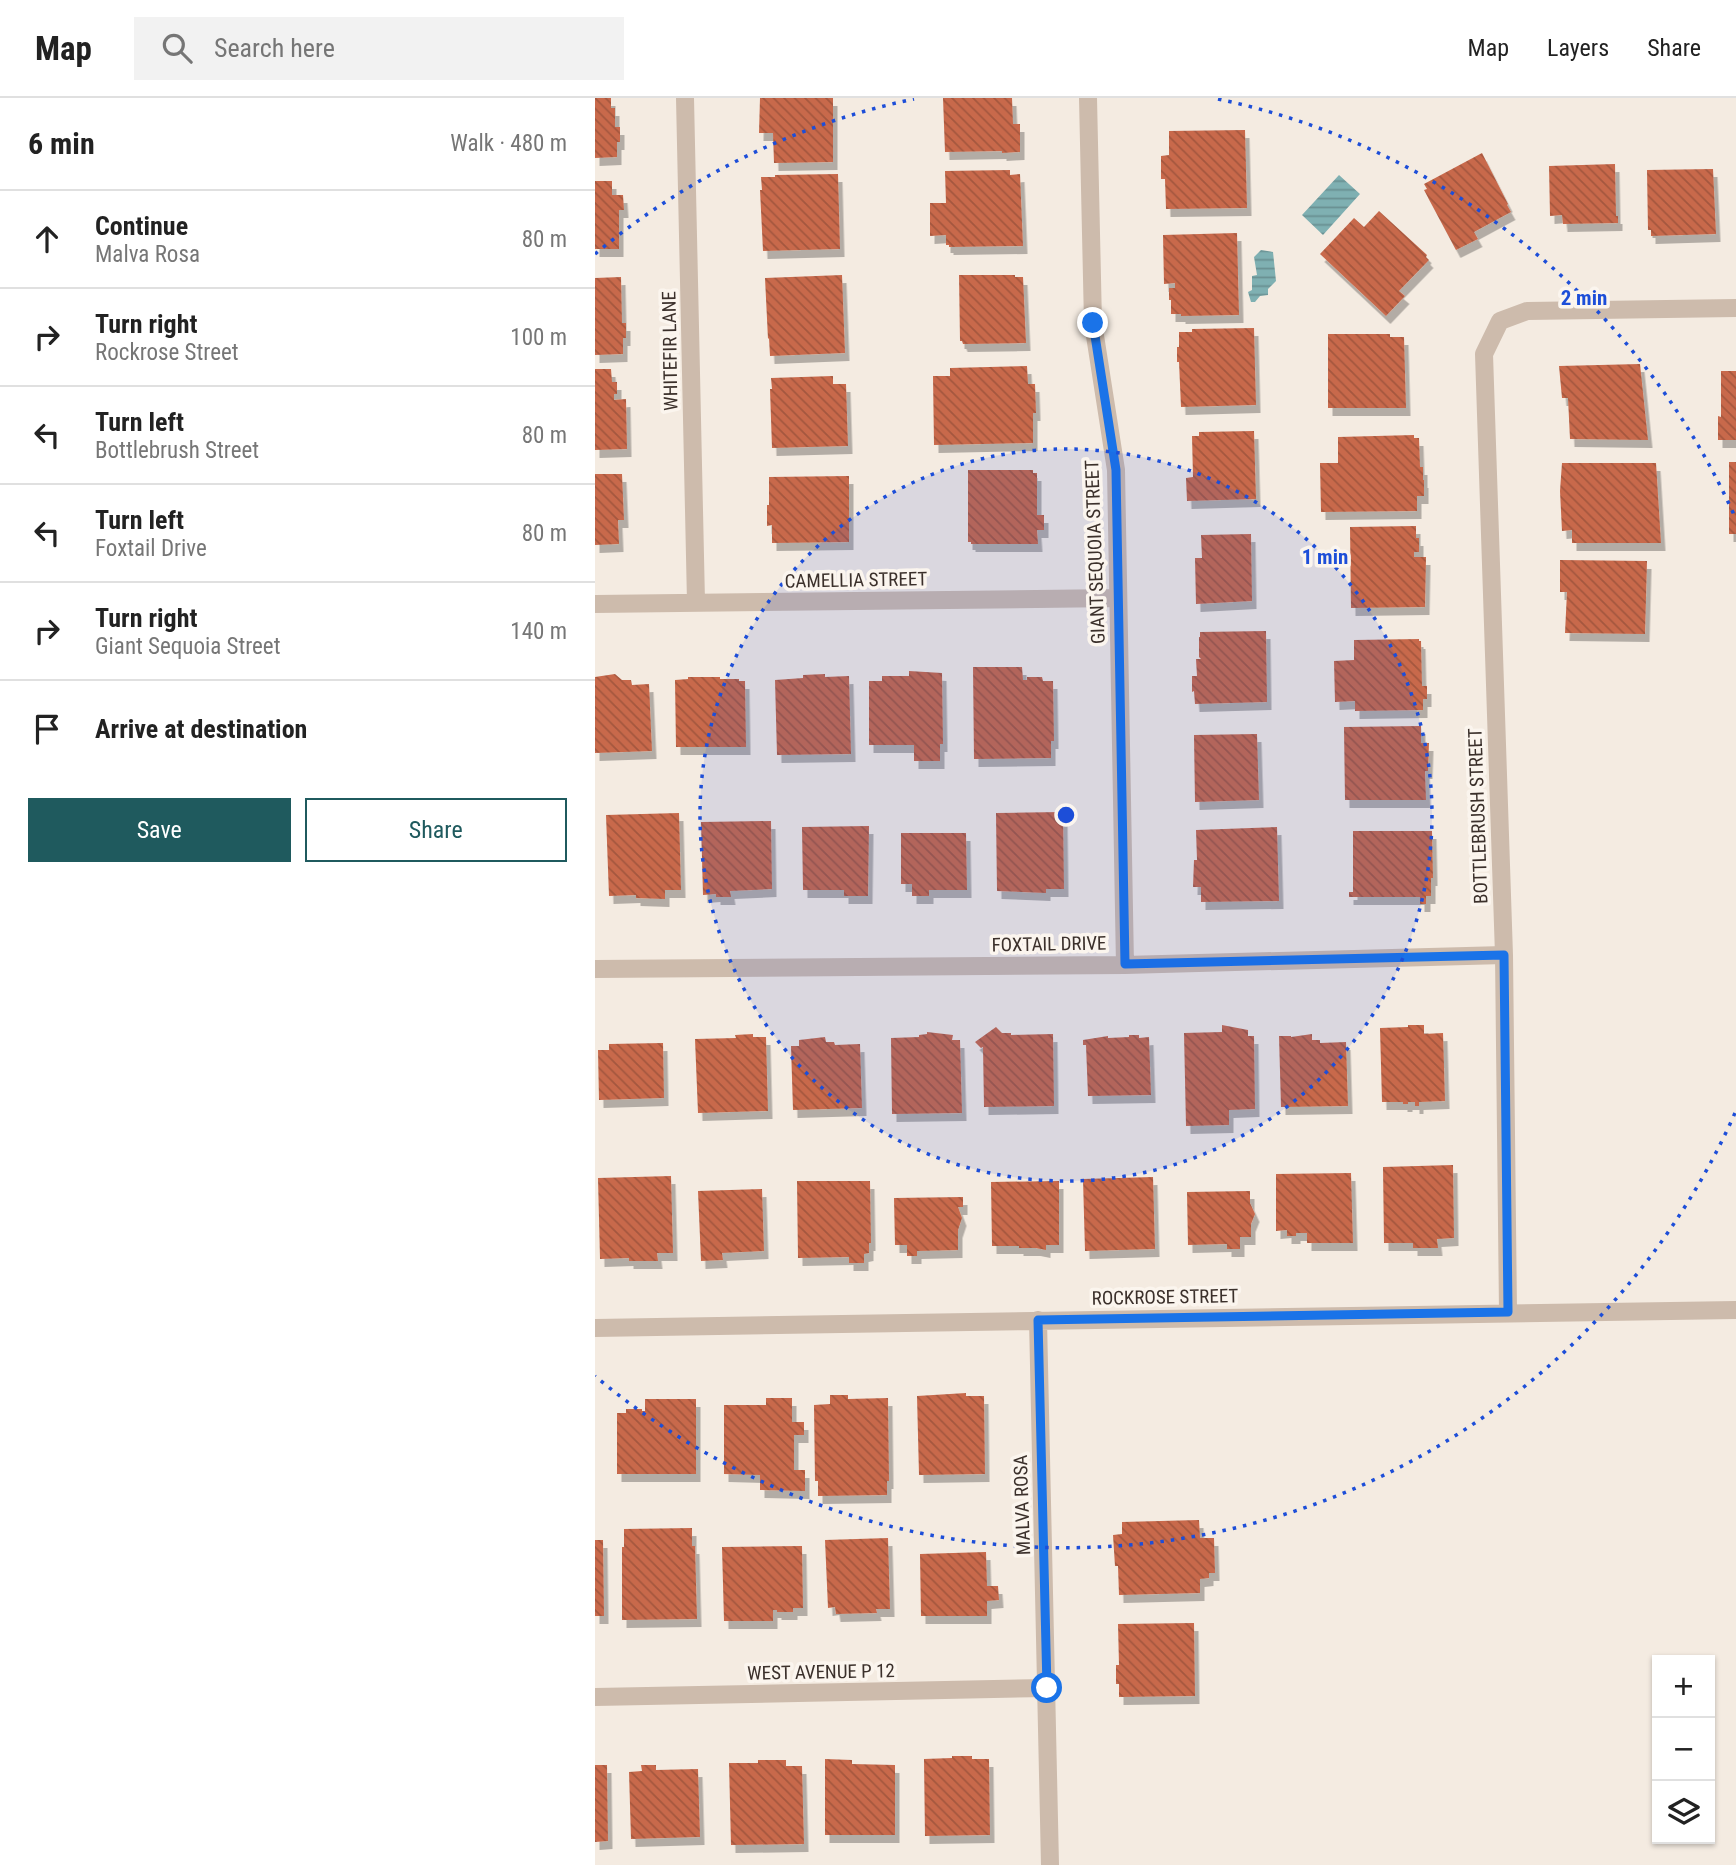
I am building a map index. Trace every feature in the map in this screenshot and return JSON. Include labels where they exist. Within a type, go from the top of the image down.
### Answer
[{"type":"street","name":"WHITEFIR LANE","points":[[685,98],[696,602]]},
{"type":"street","name":"GIANT SEQUOIA STREET","points":[[1088,98],[1093,323],[1116,470],[1125,964]]},
{"type":"street","name":"BOTTLEBRUSH STREET","points":[[1508,1312],[1504,955],[1484,354],[1500,321],[1527,311],[1736,308]]},
{"type":"street","name":"CAMELLIA STREET","points":[[595,604],[1117,598]]},
{"type":"street","name":"FOXTAIL DRIVE","points":[[595,969],[1125,964],[1504,955]]},
{"type":"street","name":"ROCKROSE STREET","points":[[595,1328],[1736,1310]]},
{"type":"street","name":"MALVA ROSA","points":[[1038,1320],[1050,1865]]},
{"type":"street","name":"WEST AVENUE P 12","points":[[595,1697],[1047,1688]]},
{"type":"water","points":[[1339,175],[1360,194],[1323,235],[1302,215]]},
{"type":"water","points":[[1261,250],[1273,252],[1276,281],[1268,289],[1268,295],[1260,296],[1255,302],[1251,302],[1248,292],[1252,290],[1252,276],[1257,275],[1254,257]]},
{"type":"building","points":[[595,98],[611,98],[611,108],[615,108],[615,127],[620,127],[617,157],[595,158]]},
{"type":"building","points":[[760,98],[833,98],[833,162],[774,163],[773,133],[759,133]]},
{"type":"building","points":[[943,98],[1012,98],[1013,124],[1020,124],[1020,152],[945,152]]},
{"type":"building","points":[[1245,130],[1247,208],[1166,209],[1165,179],[1161,179],[1161,156],[1169,155],[1169,131]]},
{"type":"building","points":[[1482,153],[1511,212],[1474,232],[1478,239],[1456,250],[1424,190],[1427,189],[1424,184]]},
{"type":"building","points":[[1615,164],[1618,223],[1563,224],[1562,215],[1550,216],[1549,166]]},
{"type":"building","points":[[1713,169],[1716,234],[1651,236],[1651,230],[1648,230],[1647,170]]},
{"type":"building","points":[[1010,170],[1010,175],[1020,174],[1023,246],[949,247],[946,245],[946,235],[930,236],[930,203],[946,203],[945,171]]},
{"type":"building","points":[[838,174],[840,249],[763,251],[761,177]]},
{"type":"building","points":[[595,181],[612,181],[612,195],[623,195],[624,210],[619,210],[619,249],[595,249]]},
{"type":"building","points":[[1379,211],[1427,255],[1429,260],[1399,291],[1405,296],[1386,316],[1320,254],[1354,218],[1364,227]]},
{"type":"building","points":[[1237,233],[1239,315],[1171,314],[1169,288],[1175,288],[1175,283],[1164,284],[1163,235]]},
{"type":"building","points":[[842,275],[845,353],[770,356],[765,278]]},
{"type":"building","points":[[959,275],[1023,277],[1026,343],[963,344],[960,341]]},
{"type":"building","points":[[621,277],[622,323],[626,323],[623,354],[595,355],[595,278]]},
{"type":"building","points":[[1254,328],[1256,405],[1181,407],[1177,362],[1179,332],[1192,332],[1192,329]]},
{"type":"building","points":[[1328,334],[1390,334],[1390,337],[1404,337],[1406,408],[1328,408]]},
{"type":"building","points":[[1640,364],[1648,440],[1570,439],[1568,398],[1562,398],[1559,366]]},
{"type":"building","points":[[1027,366],[1028,384],[1035,384],[1033,443],[934,445],[933,376],[950,376],[950,368]]},
{"type":"building","points":[[595,369],[611,369],[612,382],[617,382],[614,400],[626,399],[627,449],[595,450]]},
{"type":"building","points":[[1721,371],[1736,371],[1736,440],[1718,440]]},
{"type":"building","points":[[833,376],[833,384],[846,384],[848,446],[772,448],[771,378]]},
{"type":"building","points":[[1254,431],[1256,499],[1187,501],[1186,478],[1193,477],[1192,436],[1199,436],[1199,432]]},
{"type":"building","points":[[1414,435],[1414,438],[1419,438],[1420,467],[1423,467],[1424,480],[1424,496],[1417,496],[1417,511],[1321,512],[1320,463],[1338,463],[1338,437]]},
{"type":"building","points":[[1729,462],[1736,462],[1736,534],[1729,534]]},
{"type":"building","points":[[1562,463],[1656,463],[1661,543],[1572,543],[1572,530],[1562,531]]},
{"type":"building","points":[[968,470],[1033,470],[1033,473],[1037,473],[1037,515],[1044,515],[1044,530],[1037,530],[1038,544],[968,542]]},
{"type":"building","points":[[595,474],[622,474],[624,520],[618,520],[619,544],[595,545]]},
{"type":"building","points":[[849,476],[849,542],[772,543],[772,525],[767,526],[769,477]]},
{"type":"building","points":[[1416,526],[1419,552],[1414,552],[1414,557],[1426,557],[1425,607],[1351,608],[1350,527]]},
{"type":"building","points":[[1251,534],[1252,601],[1196,604],[1195,558],[1202,558],[1201,535]]},
{"type":"building","points":[[1560,560],[1647,561],[1645,634],[1565,633],[1567,592],[1560,592]]},
{"type":"building","points":[[1266,631],[1267,702],[1195,704],[1192,676],[1197,676],[1196,659],[1201,659],[1200,632]]},
{"type":"building","points":[[1419,639],[1422,686],[1427,686],[1427,699],[1423,699],[1423,710],[1355,711],[1355,701],[1335,702],[1334,661],[1354,660],[1354,640]]},
{"type":"building","points":[[973,667],[1022,667],[1023,680],[1027,680],[1027,677],[1042,677],[1043,681],[1053,681],[1054,741],[1051,741],[1051,758],[974,759]]},
{"type":"building","points":[[909,671],[942,673],[943,744],[940,744],[940,761],[914,761],[914,745],[869,745],[869,681],[882,681],[882,676],[909,676]]},
{"type":"building","points":[[615,674],[622,680],[631,680],[632,685],[649,684],[652,751],[595,753],[595,677]]},
{"type":"building","points":[[825,674],[825,677],[849,676],[851,754],[777,755],[775,680]]},
{"type":"building","points":[[688,677],[720,677],[745,681],[746,747],[676,747],[675,680]]},
{"type":"building","points":[[1421,726],[1421,743],[1429,743],[1428,771],[1425,771],[1426,800],[1345,800],[1344,727]]},
{"type":"building","points":[[1257,734],[1259,800],[1195,802],[1194,735]]},
{"type":"building","points":[[1063,812],[1064,889],[1046,889],[1046,893],[997,891],[996,813]]},
{"type":"building","points":[[679,813],[681,890],[665,890],[665,899],[636,898],[636,895],[609,896],[606,815]]},
{"type":"building","points":[[771,821],[772,889],[730,891],[731,897],[703,895],[701,822]]},
{"type":"building","points":[[869,826],[868,896],[844,896],[844,890],[803,890],[802,827]]},
{"type":"building","points":[[1277,827],[1279,901],[1201,902],[1201,887],[1193,887],[1194,860],[1197,860],[1196,830]]},
{"type":"building","points":[[1353,831],[1432,831],[1433,878],[1431,896],[1426,896],[1426,904],[1420,904],[1420,897],[1349,897],[1349,892],[1353,892]]},
{"type":"building","points":[[901,833],[966,833],[967,890],[929,890],[929,896],[912,896],[912,884],[901,884]]},
{"type":"building","points":[[1222,1025],[1248,1030],[1248,1036],[1254,1036],[1255,1109],[1229,1110],[1229,1125],[1186,1126],[1184,1033],[1222,1032]]},
{"type":"building","points":[[1424,1025],[1424,1034],[1443,1033],[1445,1101],[1419,1102],[1419,1106],[1415,1106],[1415,1102],[1382,1102],[1380,1028]]},
{"type":"building","points":[[996,1027],[1002,1033],[1011,1035],[1053,1034],[1054,1106],[984,1107],[983,1047],[975,1042]]},
{"type":"building","points":[[927,1032],[953,1035],[952,1040],[960,1040],[962,1113],[892,1114],[891,1038],[919,1037]]},
{"type":"building","points":[[753,1034],[753,1037],[766,1037],[768,1111],[698,1113],[695,1039],[736,1038],[735,1035]]},
{"type":"building","points":[[1312,1034],[1312,1040],[1320,1040],[1320,1043],[1346,1042],[1348,1106],[1281,1107],[1279,1036]]},
{"type":"building","points":[[1129,1035],[1149,1037],[1151,1095],[1088,1096],[1086,1045],[1083,1045],[1083,1040]]},
{"type":"building","points":[[825,1037],[826,1042],[834,1042],[835,1045],[860,1044],[862,1108],[793,1110],[791,1046],[799,1046],[799,1040]]},
{"type":"building","points":[[663,1043],[664,1098],[599,1100],[598,1050],[609,1050],[609,1044]]},
{"type":"building","points":[[1453,1165],[1454,1238],[1437,1239],[1438,1248],[1413,1248],[1413,1243],[1384,1243],[1383,1167]]},
{"type":"building","points":[[1351,1173],[1353,1243],[1307,1243],[1307,1233],[1287,1236],[1287,1230],[1276,1231],[1276,1174]]},
{"type":"building","points":[[671,1176],[673,1253],[657,1253],[658,1261],[600,1259],[598,1178]]},
{"type":"building","points":[[1153,1177],[1155,1249],[1085,1251],[1083,1179]]},
{"type":"building","points":[[797,1181],[870,1181],[871,1243],[869,1253],[864,1254],[864,1263],[849,1263],[849,1257],[798,1258]]},
{"type":"building","points":[[1059,1181],[1059,1245],[1046,1245],[1046,1250],[992,1246],[991,1182]]},
{"type":"building","points":[[762,1189],[764,1251],[722,1253],[723,1260],[701,1261],[698,1191]]},
{"type":"building","points":[[1250,1191],[1250,1203],[1255,1214],[1251,1224],[1251,1237],[1240,1237],[1240,1249],[1227,1249],[1227,1244],[1188,1245],[1187,1192]]},
{"type":"building","points":[[963,1197],[963,1207],[958,1207],[962,1218],[958,1230],[958,1250],[917,1251],[917,1256],[907,1256],[907,1245],[895,1245],[894,1198]]},
{"type":"building","points":[[966,1393],[966,1396],[984,1396],[985,1474],[919,1475],[917,1396]]},
{"type":"building","points":[[830,1395],[848,1395],[848,1399],[888,1398],[887,1495],[818,1496],[818,1481],[815,1481],[814,1405],[830,1404]]},
{"type":"building","points":[[766,1398],[792,1398],[792,1422],[804,1422],[804,1435],[794,1435],[794,1470],[805,1470],[805,1491],[760,1490],[760,1475],[724,1474],[724,1405],[766,1405]]},
{"type":"building","points":[[645,1399],[696,1399],[696,1474],[617,1474],[617,1413],[626,1413],[626,1409],[645,1411]]},
{"type":"building","points":[[1199,1520],[1200,1538],[1214,1538],[1215,1573],[1209,1573],[1209,1578],[1200,1579],[1200,1593],[1119,1595],[1113,1535],[1122,1534],[1122,1522]]},
{"type":"building","points":[[692,1528],[697,1619],[622,1620],[624,1529]]},
{"type":"building","points":[[888,1538],[890,1609],[876,1609],[877,1613],[836,1614],[835,1607],[828,1608],[825,1540]]},
{"type":"building","points":[[595,1540],[603,1540],[604,1616],[595,1616]]},
{"type":"building","points":[[802,1546],[803,1608],[793,1608],[793,1612],[773,1610],[773,1621],[724,1621],[722,1547]]},
{"type":"building","points":[[986,1552],[987,1586],[998,1586],[999,1600],[987,1601],[987,1616],[921,1616],[920,1554]]},
{"type":"building","points":[[1194,1623],[1195,1696],[1119,1697],[1119,1684],[1116,1684],[1116,1665],[1119,1665],[1118,1624]]},
{"type":"building","points":[[952,1756],[989,1759],[990,1835],[925,1836],[924,1759]]},
{"type":"building","points":[[825,1759],[852,1760],[852,1764],[895,1765],[895,1835],[825,1835]]},
{"type":"building","points":[[758,1760],[786,1760],[786,1766],[802,1766],[804,1844],[731,1845],[729,1763],[758,1763]]},
{"type":"building","points":[[595,1765],[607,1765],[608,1841],[595,1842]]},
{"type":"building","points":[[641,1765],[656,1765],[656,1770],[698,1769],[700,1837],[631,1839],[629,1772],[642,1771]]},
{"type":"route","points":[[1047,1688],[1038,1320],[1508,1312],[1504,955],[1125,964],[1116,470],[1093,323]]}]
